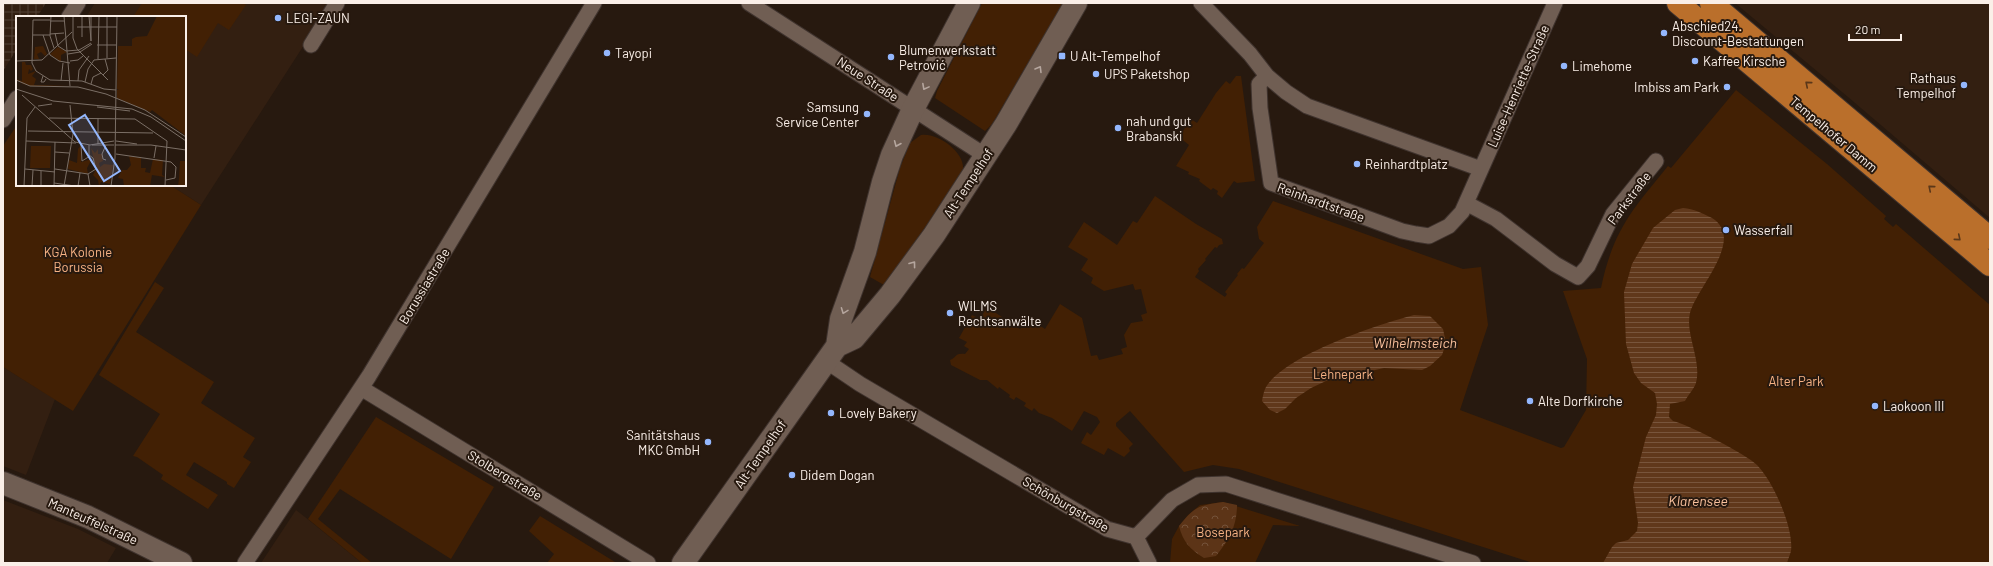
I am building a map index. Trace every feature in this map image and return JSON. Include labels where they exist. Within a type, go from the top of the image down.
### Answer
[{"type":"main road","name":"Alt-Tempelhof","points":[[832,354],[841,319],[865,252],[886,170],[913,109],[969,3]]},
{"type":"main road","name":"Alt-Tempelhof","points":[[684,563],[832,354],[854,338],[890,295],[938,229],[986,156],[1047,56],[1076,3]]},
{"type":"main road","name":"Tempelhofer Damm","points":[[1678,3],[1990,265]]},
{"type":"main road","name":"Tempelhofer Damm","points":[[1711,3],[1990,238]]},
{"type":"main road","name":"Manteuffelstraße","points":[[3,483],[88,517],[181,563]]},
{"type":"street","points":[[70,16],[78,3]]},
{"type":"street","points":[[311,45],[338,3]]},
{"type":"street","name":"Borussiastraße","points":[[245,563],[361,388],[594,3]]},
{"type":"street","name":"Neue Straße","points":[[749,3],[986,156]]},
{"type":"street","points":[[1201,3],[1250,54],[1267,76],[1286,92],[1308,106],[1481,169]]},
{"type":"street","name":"Luise-Henriette-Straße","points":[[1481,169],[1555,3]]},
{"type":"street","name":"Reinhardtstraße","points":[[1267,76],[1259,84],[1260,108],[1271,183],[1402,232],[1429,236],[1449,226],[1462,212],[1481,169]]},
{"type":"street","points":[[3,120],[16,100]]},
{"type":"street","name":"Parkstraße","points":[[1466,203],[1496,219],[1555,264],[1578,277],[1588,266],[1613,214],[1656,161]]},
{"type":"street","name":"Schönburgstraße","points":[[832,354],[860,384],[1107,529],[1136,537]]},
{"type":"street","name":"Stolbergstraße","points":[[361,388],[648,563]]},
{"type":"street","points":[[1150,563],[1136,537],[1172,500],[1198,485],[1226,484],[1473,563]]},
{"type":"shaded area","points":[[3,3],[46,3],[38,16],[16,16],[16,51],[3,71]]},
{"type":"shaded area","points":[[95,3],[331,3],[201,205],[172,186],[186,186],[186,16],[87,16]]},
{"type":"shaded area","points":[[1735,3],[1990,3],[1990,218],[1848,97]]},
{"type":"shaded area","points":[[3,367],[55,399],[26,475],[3,466]]},
{"type":"shaded area","points":[[3,500],[78,529],[116,548],[107,563],[3,563]]},
{"type":"shaded area","points":[[296,510],[310,521],[362,563],[261,563]]},
{"type":"green space","points":[[142,3],[243,3],[246,5],[229,30],[218,23],[197,57],[186,50],[186,16],[134,16]]},
{"type":"green space","points":[[982,3],[1063,3],[992,124],[985,131],[935,98],[937,91]]},
{"type":"green space","points":[[1236,76],[1241,76],[1255,181],[1237,183],[1234,181],[1222,198],[1217,194],[1218,191],[1213,188],[1211,190],[1199,181],[1200,179],[1188,174],[1189,172],[1176,166],[1189,145],[1179,137],[1191,119],[1197,123],[1216,93],[1226,81],[1230,84]]},
{"type":"green space","points":[[1736,90],[1827,164],[1886,216],[1884,219],[1893,227],[1896,224],[1990,305],[1990,563],[1533,563],[1239,469],[1213,465],[1184,472],[1130,411],[1116,423],[1116,426],[1133,444],[1129,448],[1130,451],[1124,457],[1108,448],[1104,455],[1081,443],[1087,432],[1091,435],[1100,422],[1097,417],[1084,411],[1072,431],[1052,418],[1039,413],[1034,408],[1032,411],[1024,406],[1026,403],[1016,397],[1014,400],[1009,397],[1010,395],[999,387],[998,389],[987,380],[980,380],[951,365],[950,360],[958,355],[965,354],[969,349],[964,346],[967,342],[959,338],[972,315],[980,319],[987,307],[1020,329],[1028,318],[1045,329],[1060,304],[1082,318],[1091,356],[1097,355],[1099,360],[1123,354],[1121,349],[1127,347],[1124,335],[1131,323],[1143,321],[1141,315],[1147,313],[1141,289],[1135,290],[1133,284],[1104,291],[1091,283],[1093,278],[1081,270],[1088,259],[1068,247],[1084,222],[1117,245],[1133,221],[1137,223],[1155,196],[1196,224],[1222,239],[1223,244],[1219,245],[1217,248],[1215,247],[1198,269],[1199,271],[1195,277],[1225,297],[1227,294],[1225,292],[1238,275],[1237,274],[1242,268],[1244,269],[1264,243],[1259,239],[1257,227],[1273,201],[1463,269],[1481,267],[1488,325],[1460,410],[1561,448],[1564,447],[1586,410],[1587,359],[1563,291],[1601,288],[1612,251],[1618,235],[1626,221],[1644,195],[1668,166],[1671,168]]},
{"type":"green space","name":"KGA Kolonie Borussia","points":[[16,126],[16,186],[172,186],[201,205],[73,411],[3,367],[3,146]]},
{"type":"green space","points":[[921,135],[935,137],[949,144],[960,156],[963,169],[926,226],[884,285],[870,277],[900,168],[910,143]]},
{"type":"green space","points":[[155,282],[164,288],[136,332],[214,382],[201,403],[255,438],[243,457],[251,462],[234,488],[227,484],[227,482],[194,462],[186,475],[218,495],[208,509],[161,479],[163,475],[137,457],[133,456],[160,414],[99,375]]},
{"type":"green space","points":[[376,417],[494,487],[451,559],[340,489],[318,519],[372,563],[362,563],[308,519]]},
{"type":"green space","name":"Bosepark","points":[[1223,502],[1300,526],[1273,525],[1255,563],[1170,563],[1172,539],[1179,526],[1188,515],[1200,505]]},
{"type":"green space","points":[[1223,502],[1237,505],[1234,526],[1225,544],[1216,556],[1204,558],[1188,545],[1179,526],[1189,514],[1198,508]]},
{"type":"green space","points":[[540,516],[616,563],[547,563],[554,554],[529,531]]},
{"type":"water","name":"Klarensee","points":[[1683,208],[1694,210],[1712,218],[1721,227],[1724,238],[1722,250],[1716,264],[1694,302],[1690,313],[1690,330],[1697,365],[1696,383],[1685,401],[1670,404],[1669,417],[1673,421],[1730,447],[1751,460],[1763,472],[1776,493],[1786,518],[1791,541],[1791,551],[1787,563],[1603,563],[1616,543],[1628,540],[1637,531],[1638,523],[1633,487],[1646,437],[1656,415],[1657,404],[1655,393],[1641,383],[1634,373],[1626,344],[1624,292],[1632,264],[1653,228],[1675,210]]},
{"type":"water","name":"Wilhelmsteich","points":[[1414,315],[1430,316],[1443,329],[1446,343],[1442,355],[1430,366],[1422,370],[1384,368],[1326,381],[1311,388],[1296,398],[1285,409],[1277,413],[1270,410],[1262,401],[1268,384],[1280,373],[1315,351],[1357,333]]},
{"type":"place","name":"LEGI-ZAUN","points":[[278,18]]},
{"type":"place","name":"Abschied24. Discount-Bestattungen","points":[[1664,33]]},
{"type":"place","name":"Tayopi","points":[[607,53]]},
{"type":"place","name":"U Alt-Tempelhof","points":[[1062,56]]},
{"type":"place","name":"Blumenwerkstatt Petrović","points":[[891,57]]},
{"type":"place","name":"Kaffee Kirsche","points":[[1695,61]]},
{"type":"place","name":"Limehome","points":[[1564,66]]},
{"type":"place","name":"UPS Paketshop","points":[[1096,74]]},
{"type":"place","name":"Rathaus Tempelhof","points":[[1964,85]]},
{"type":"place","name":"Imbiss am Park","points":[[1727,87]]},
{"type":"place","name":"Samsung Service Center","points":[[867,114]]},
{"type":"place","name":"nah und gut Brabanski","points":[[1118,128]]},
{"type":"place","name":"Reinhardtplatz","points":[[1357,164]]},
{"type":"place","name":"Wasserfall","points":[[1726,230]]},
{"type":"place","name":"WILMS Rechtsanwälte","points":[[950,313]]},
{"type":"place","name":"Alte Dorfkirche","points":[[1530,401]]},
{"type":"place","name":"Laokoon III","points":[[1875,406]]},
{"type":"place","name":"Lovely Bakery","points":[[831,413]]},
{"type":"place","name":"Sanitätshaus MKC GmbH","points":[[708,442]]},
{"type":"place","name":"Didem Dogan","points":[[792,475]]},
{"type":"park label","name":"Lehnepark","points":[[1343,374]]},
{"type":"park label","name":"Alter Park","points":[[1796,381]]}]
